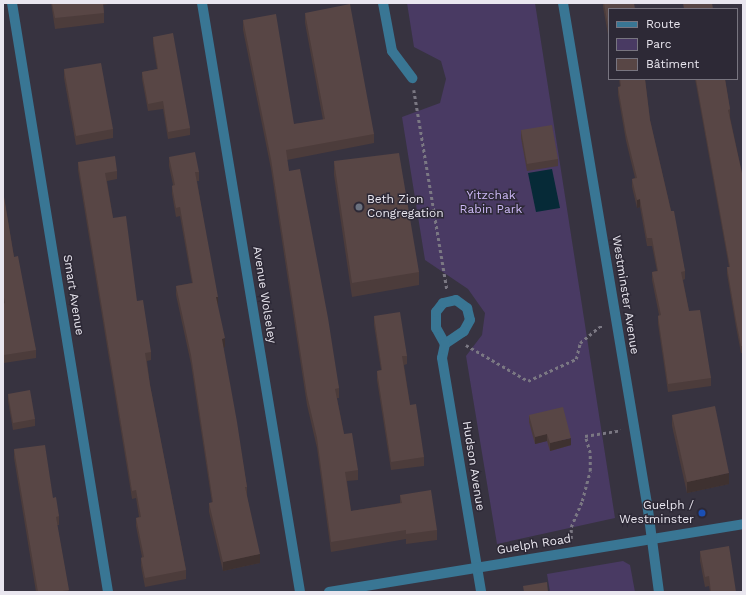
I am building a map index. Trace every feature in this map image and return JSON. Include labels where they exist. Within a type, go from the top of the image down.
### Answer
[{"type":"street","name":"Smart Avenue","points":[[12,3],[108,592]]},
{"type":"street","name":"Avenue Wolseley","points":[[202,3],[300,592]]},
{"type":"street","points":[[383,3],[392,51],[412,78]]},
{"type":"street","name":"Westminster Avenue","points":[[563,3],[651,540],[658,592]]},
{"type":"street","name":"Hudson Avenue","points":[[445,344],[442,358],[481,592]]},
{"type":"street","name":"Guelph Road","points":[[329,592],[743,524]]},
{"type":"path","points":[[412,78],[447,290]]},
{"type":"path","points":[[466,345],[528,381],[576,359],[580,342],[599,328]]},
{"type":"path","points":[[571,536],[571,527],[582,501],[590,471],[590,453],[584,436],[617,430]]},
{"type":"green space","name":"Yitzchak Rabin Park","points":[[407,3],[535,3],[615,518],[497,544],[466,356],[482,335],[485,313],[468,289],[425,260],[402,117],[440,103],[446,79],[441,61],[414,47]]},
{"type":"green space","points":[[623,561],[630,565],[635,592],[550,592],[547,574]]},
{"type":"water","points":[[552,169],[560,208],[536,212],[528,173]]},
{"type":"building","points":[[52,3],[103,3],[104,13],[55,18]]},
{"type":"building","points":[[604,3],[634,3],[635,8],[608,8],[608,26]]},
{"type":"building","points":[[683,3],[712,3],[713,8],[684,8]]},
{"type":"building","points":[[350,4],[374,134],[286,150],[289,171],[300,169],[328,318],[339,388],[335,389],[344,434],[352,433],[358,470],[345,472],[351,511],[402,503],[400,495],[431,490],[437,530],[406,534],[406,530],[331,542],[317,438],[307,395],[271,159],[243,20],[276,14],[294,124],[325,119],[305,13]]},
{"type":"building","points":[[173,33],[190,128],[168,132],[163,101],[148,104],[142,72],[158,69],[153,37]]},
{"type":"building","points":[[101,63],[113,129],[76,136],[64,69]]},
{"type":"building","points":[[620,80],[645,80],[650,120],[671,211],[674,211],[685,271],[681,272],[689,311],[700,310],[711,378],[668,384],[658,316],[661,315],[652,272],[658,271],[652,238],[647,238],[640,199],[637,200],[632,179],[637,178],[626,133],[618,87],[621,86]]},
{"type":"building","points":[[696,80],[725,80],[730,109],[728,110],[743,178],[743,346],[741,346],[727,267],[730,267]]},
{"type":"building","points":[[552,125],[558,159],[527,164],[521,130]]},
{"type":"building","points":[[195,152],[199,172],[195,172],[218,297],[216,297],[225,338],[222,339],[237,422],[247,487],[245,487],[260,554],[223,562],[209,503],[213,502],[191,355],[176,286],[193,283],[180,207],[176,208],[172,186],[175,185],[169,157]]},
{"type":"building","points":[[399,153],[419,272],[352,283],[334,161]]},
{"type":"building","points":[[115,156],[117,171],[105,173],[113,218],[126,216],[137,301],[143,300],[151,352],[145,353],[150,385],[186,570],[145,578],[141,558],[144,557],[136,518],[141,517],[136,490],[132,491],[78,162]]},
{"type":"building","points":[[3,191],[14,257],[18,256],[36,350],[4,355],[3,304],[5,303],[3,292]]},
{"type":"building","points":[[400,312],[407,356],[402,356],[410,405],[416,404],[424,457],[391,462],[377,371],[382,370],[374,316]]},
{"type":"building","points":[[30,390],[35,419],[13,423],[8,394]]},
{"type":"building","points":[[715,406],[729,473],[687,482],[672,415]]},
{"type":"building","points":[[563,407],[571,438],[550,443],[547,434],[535,437],[529,415]]},
{"type":"building","points":[[45,445],[53,498],[56,497],[59,516],[56,517],[69,590],[56,592],[38,592],[14,449]]},
{"type":"building","points":[[729,546],[736,592],[711,592],[709,576],[705,577],[700,551]]},
{"type":"building","points":[[547,582],[548,592],[524,592],[523,586]]},
{"type":"place","name":"Beth Zion Congregation","points":[[359,207]]},
{"type":"place","name":"Guelph / Westminster","points":[[702,513]]}]
